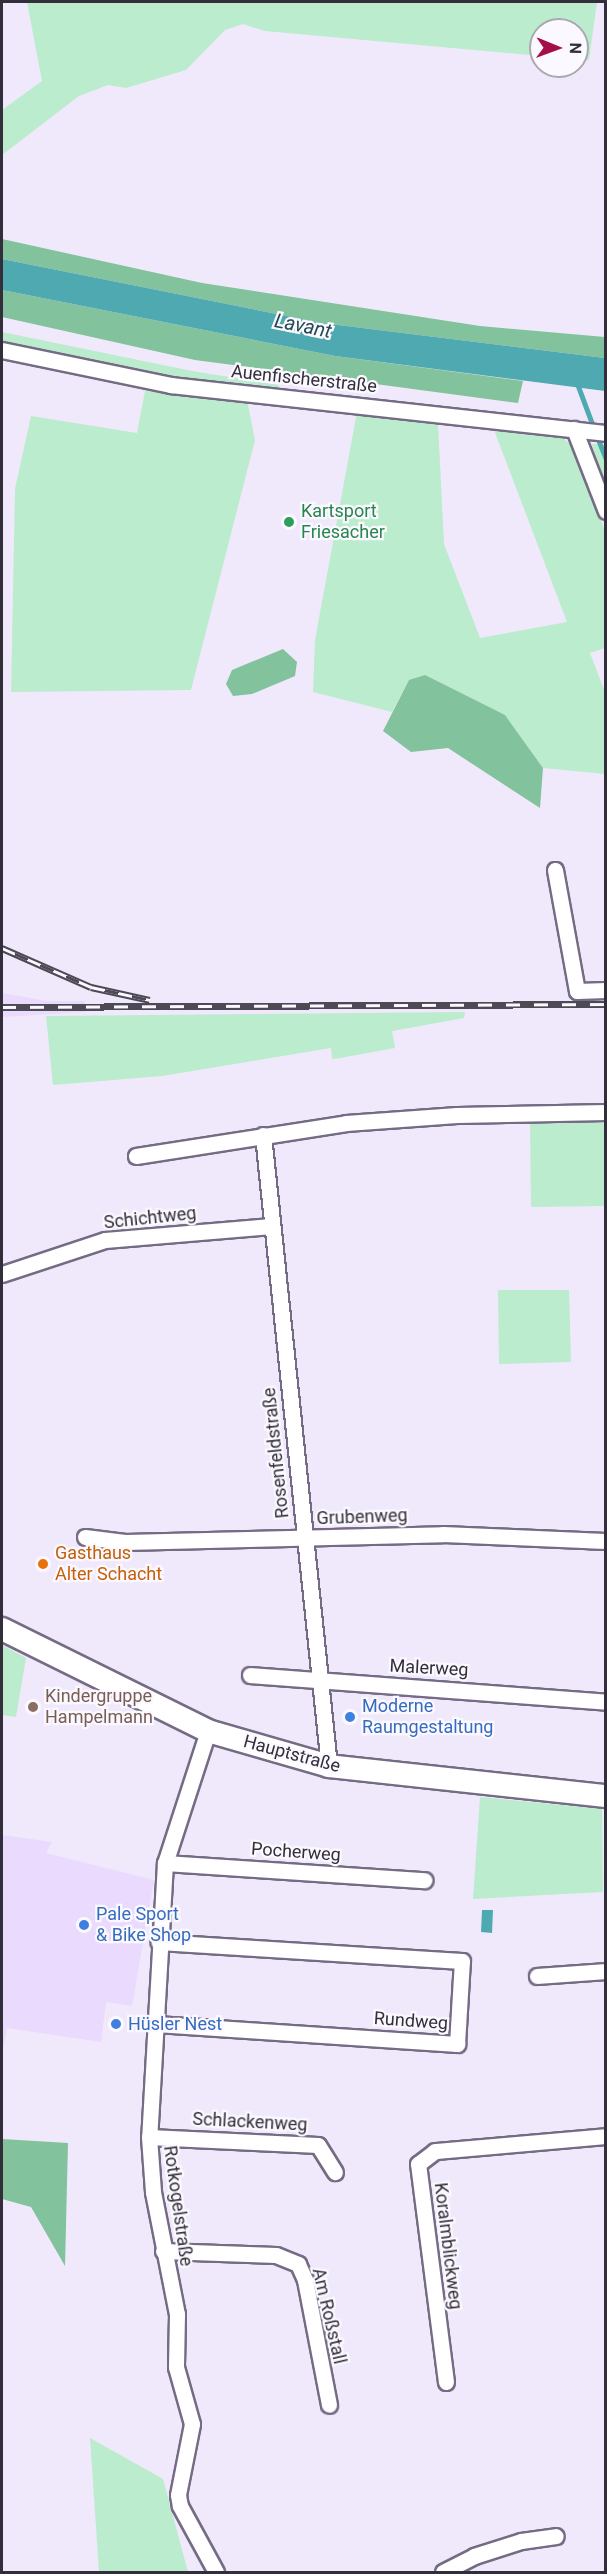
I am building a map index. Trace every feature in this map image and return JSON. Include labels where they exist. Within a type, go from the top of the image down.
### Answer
[{"type":"main road","name":"Hauptstraße","points":[[2,1629],[208,1731],[329,1766],[606,1796]]},
{"type":"street","name":"Auenfischerstraße","points":[[2,350],[171,385],[606,433]]},
{"type":"street","points":[[579,430],[606,511]]},
{"type":"street","points":[[555,870],[577,991],[606,990]]},
{"type":"street","points":[[136,1156],[346,1123],[457,1115],[606,1112]]},
{"type":"street","name":"Rosenfeldstraße","points":[[264,1135],[271,1226],[318,1682],[329,1766]]},
{"type":"street","name":"Schichtweg","points":[[2,1274],[105,1240],[271,1226]]},
{"type":"street","name":"Grubenweg","points":[[85,1537],[125,1542],[443,1534],[606,1541]]},
{"type":"street","name":"Malerweg","points":[[250,1675],[318,1682],[445,1687],[606,1702]]},
{"type":"street","name":"Rotkogelstraße","points":[[208,1731],[165,1863],[149,2137],[163,2251],[177,2314],[176,2367],[192,2424],[178,2494],[180,2506],[216,2572]]},
{"type":"street","name":"Pocherweg","points":[[165,1863],[424,1880]]},
{"type":"street","name":"Rundweg","points":[[156,2024],[458,2044],[462,1962],[159,1942]]},
{"type":"street","points":[[537,1976],[606,1971]]},
{"type":"street","name":"Koralmblickweg","points":[[446,2382],[418,2164],[435,2151],[606,2136]]},
{"type":"street","name":"Schlackenweg","points":[[149,2137],[318,2145],[335,2172]]},
{"type":"street","name":"Am Roßstall","points":[[163,2251],[276,2255],[297,2264],[305,2280],[329,2405]]},
{"type":"street","points":[[443,2572],[484,2553],[521,2541],[556,2536]]},
{"type":"shaded area","points":[[2,993],[47,1001],[85,1001],[85,1012],[2,1017]]},
{"type":"shaded area","points":[[2,1835],[52,1842],[46,1853],[154,1880],[132,2006],[106,2002],[101,2042],[7,2028],[2,2058]]},
{"type":"green space","points":[[27,2],[597,2],[589,60],[589,18],[529,18],[529,55],[265,31],[243,24],[225,30],[186,70],[126,88],[108,85],[79,96],[2,155],[2,110],[42,81]]},
{"type":"green space","points":[[2,239],[202,283],[480,326],[605,337],[605,358],[322,323],[2,259]]},
{"type":"green space","points":[[2,290],[335,356],[523,381],[518,403],[195,360],[2,317]]},
{"type":"green space","points":[[2,332],[192,371],[279,385],[278,388],[183,379],[2,342]]},
{"type":"green space","points":[[145,391],[247,400],[255,440],[191,690],[11,692],[15,489],[31,416],[137,433]]},
{"type":"green space","points":[[357,412],[438,423],[444,544],[480,638],[567,622],[494,430],[562,437],[574,448],[605,531],[605,648],[590,653],[605,692],[605,774],[543,768],[505,715],[409,680],[392,712],[313,692],[315,640]]},
{"type":"green space","points":[[592,444],[605,444],[605,487],[597,464]]},
{"type":"green space","points":[[283,649],[297,662],[295,676],[252,694],[233,696],[226,684],[232,670]]},
{"type":"green space","points":[[425,675],[505,715],[543,768],[540,808],[448,748],[411,752],[383,731],[409,680]]},
{"type":"green space","points":[[465,1012],[464,1018],[392,1031],[395,1048],[340,1058],[332,1059],[331,1048],[162,1076],[53,1085],[46,1016]]},
{"type":"green space","points":[[530,1118],[605,1118],[605,1206],[531,1207]]},
{"type":"green space","points":[[498,1290],[569,1290],[571,1362],[499,1364]]},
{"type":"green space","points":[[2,1645],[26,1658],[16,1717],[2,1715]]},
{"type":"green space","points":[[480,1797],[602,1809],[603,1892],[473,1899]]},
{"type":"green space","points":[[2,2139],[68,2143],[65,2266],[31,2207],[2,2199]]},
{"type":"green space","points":[[90,2438],[163,2479],[188,2572],[99,2572]]},
{"type":"water","name":"Lavant","points":[[2,259],[322,323],[605,358],[605,391],[335,356],[2,290]]},
{"type":"water","points":[[482,1910],[493,1910],[492,1933],[481,1932]]},
{"type":"waterway","points":[[578,385],[594,428]]},
{"type":"waterway","points":[[597,436],[606,458]]},
{"type":"railway","points":[[2,948],[91,987],[150,1000]]},
{"type":"railway","points":[[2,1007],[606,1004]]},
{"type":"place","name":"Kartsport Friesacher","points":[[289,522]]},
{"type":"place","name":"Gasthaus Alter Schacht","points":[[43,1564]]},
{"type":"place","name":"Kindergruppe Hampelmann","points":[[33,1707]]},
{"type":"place","name":"Moderne Raumgestaltung","points":[[350,1717]]},
{"type":"place","name":"Pale Sport & Bike Shop","points":[[84,1925]]},
{"type":"place","name":"Hüsler Nest","points":[[116,2024]]}]
